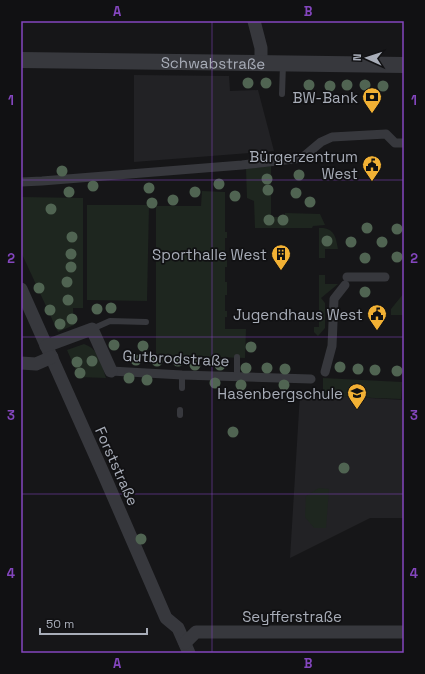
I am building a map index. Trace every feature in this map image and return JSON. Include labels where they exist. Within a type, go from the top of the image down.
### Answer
[{"type":"street","points":[[254,21],[260,48],[261,62]]},
{"type":"street","name":"Schwabstraße","points":[[21,60],[404,65]]},
{"type":"street","points":[[21,182],[242,165],[302,158],[321,142],[332,137],[386,134],[395,143],[404,142]]},
{"type":"street","points":[[325,372],[332,346],[334,299],[346,281],[385,277]]},
{"type":"street","name":"Forststraße","points":[[21,289],[166,618],[178,628],[187,648]]},
{"type":"street","points":[[21,363],[36,364],[49,352],[92,329]]},
{"type":"street","name":"Gutbrodstraße","points":[[92,329],[111,371],[311,379]]},
{"type":"street","name":"Seyfferstraße","points":[[187,648],[196,632],[404,632]]},
{"type":"lane","points":[[282,94],[284,63]]},
{"type":"lane","points":[[92,329],[110,321],[146,322]]},
{"type":"lane","points":[[237,357],[237,377]]},
{"type":"lane","points":[[182,375],[182,388]]},
{"type":"shaded area","points":[[134,75],[229,76],[230,91],[258,90],[274,151],[134,162]]},
{"type":"shaded area","points":[[271,166],[271,217],[285,217],[285,213],[320,214],[325,225],[313,226],[312,228],[255,228],[254,201],[247,198],[246,169]]},
{"type":"shaded area","points":[[202,191],[225,192],[225,232],[227,232],[227,238],[225,238],[225,253],[227,254],[227,267],[225,267],[225,282],[227,282],[227,295],[225,295],[225,311],[227,311],[227,317],[225,317],[225,329],[246,329],[245,358],[156,355],[156,206],[201,206]]},
{"type":"shaded area","points":[[21,197],[83,198],[83,308],[73,308],[74,325],[58,332],[21,252]]},
{"type":"shaded area","points":[[87,205],[149,205],[147,301],[87,300]]},
{"type":"shaded area","points":[[319,228],[328,229],[331,231],[335,237],[338,249],[325,249],[325,258],[319,258]]},
{"type":"shaded area","points":[[319,275],[325,275],[325,284],[338,284],[321,298],[325,303],[325,328],[318,336],[314,332],[314,327],[319,327]]},
{"type":"shaded area","points":[[404,293],[403,315],[391,315],[391,309]]},
{"type":"shaded area","points":[[84,344],[97,353],[106,378],[79,377],[67,350]]},
{"type":"shaded area","points":[[323,378],[402,382],[401,399],[323,396]]},
{"type":"shaded area","name":"Hasenbergschule","points":[[300,394],[404,400],[404,518],[370,518],[290,558]]},
{"type":"shaded area","points":[[319,488],[329,489],[326,528],[314,528],[305,517],[306,496]]},
{"type":"place","name":"BW-Bank","points":[[372,114]]},
{"type":"place","name":"Bürgerzentrum West","points":[[372,182]]},
{"type":"place","name":"Sporthalle West","points":[[281,271]]},
{"type":"place","name":"Jugendhaus West","points":[[377,331]]},
{"type":"place","name":"Hasenbergschule","points":[[357,410]]}]
